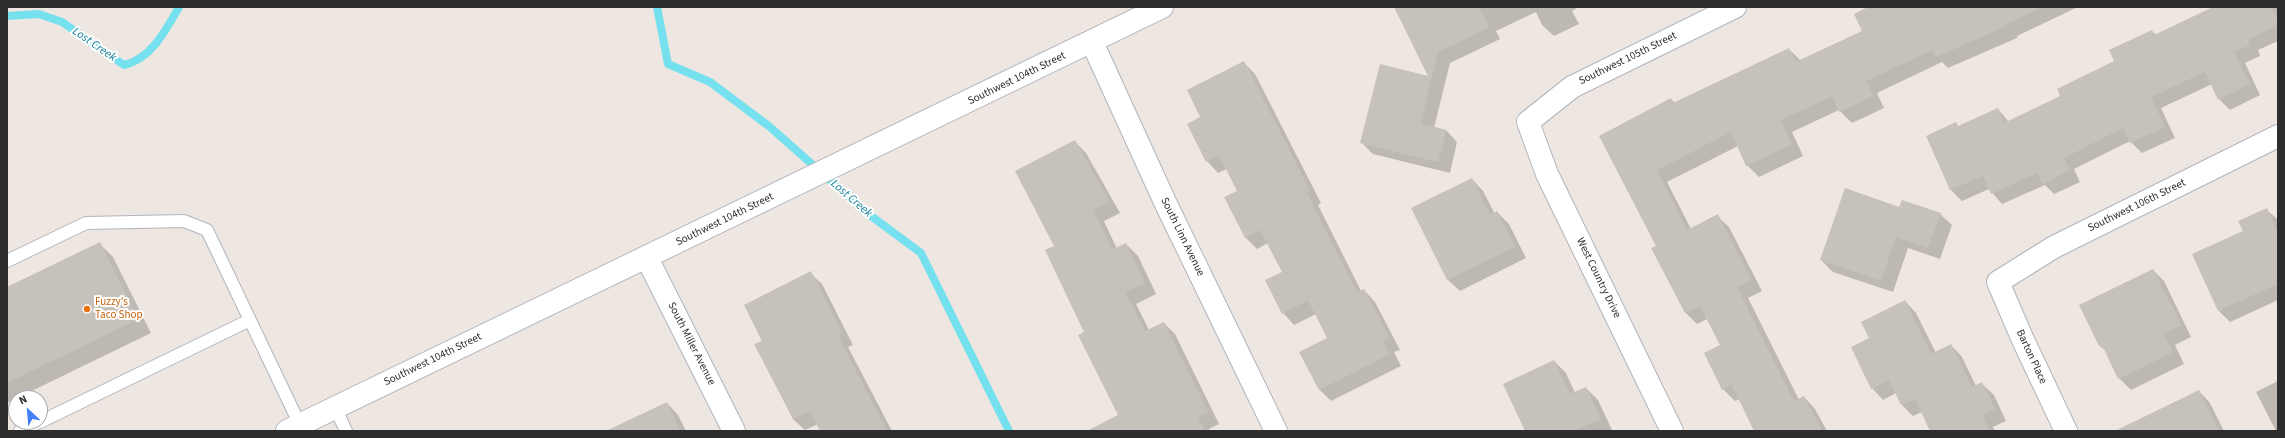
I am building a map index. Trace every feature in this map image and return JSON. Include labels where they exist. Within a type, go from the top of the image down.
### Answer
[{"type":"street","name":"Southwest 104th Street","points":[[293,428],[647,258],[1162,7]]},
{"type":"street","name":"Southwest 105th Street","points":[[1528,122],[1572,87],[1735,7]]},
{"type":"street","name":"South Linn Avenue","points":[[1092,42],[1165,202],[1276,431]]},
{"type":"street","name":"West Country Drive","points":[[1528,122],[1547,174],[1672,431]]},
{"type":"street","name":"Southwest 106th Street","points":[[1998,282],[2054,247],[2278,136]]},
{"type":"street","name":"South Miller Avenue","points":[[647,258],[734,431]]},
{"type":"street","name":"Barton Place","points":[[1998,282],[2023,340],[2066,431]]},
{"type":"lane","points":[[7,261],[86,223],[184,220],[207,230],[250,320],[293,428]]},
{"type":"lane","points":[[48,418],[250,320]]},
{"type":"lane","points":[[335,407],[346,431]]},
{"type":"building","points":[[1394,7],[1479,7],[1489,27],[1438,52],[1421,123],[1446,130],[1438,162],[1360,143],[1380,64],[1428,76]]},
{"type":"building","points":[[1868,7],[2042,7],[2006,24],[2006,26],[1936,57],[1932,50],[1866,81],[1873,96],[1839,112],[1832,96],[1781,120],[1792,144],[1746,166],[1731,132],[1657,170],[1687,230],[1718,214],[1751,280],[1737,287],[1794,401],[1804,396],[1822,431],[1755,431],[1731,385],[1722,390],[1704,353],[1720,345],[1700,306],[1685,313],[1651,248],[1656,246],[1599,136],[1671,98],[1673,103],[1789,48],[1796,62],[1862,31],[1854,14]]},
{"type":"building","points":[[2213,7],[2272,7],[2278,19],[2278,25],[2248,39],[2250,45],[2234,52],[2250,84],[2218,100],[2205,72],[2151,97],[2165,127],[2130,143],[2123,128],[2064,158],[2070,170],[2043,184],[2037,173],[1991,194],[1983,176],[1950,190],[1926,136],[1956,122],[1958,126],[1998,108],[2004,123],[2060,96],[2057,89],[2114,61],[2109,50],[2152,30],[2154,35]]},
{"type":"building","points":[[1244,61],[1310,191],[1307,193],[1357,292],[1364,289],[1389,338],[1383,341],[1390,354],[1319,390],[1299,352],[1327,338],[1308,300],[1282,314],[1265,280],[1282,272],[1260,230],[1245,238],[1224,197],[1237,191],[1219,155],[1206,162],[1187,124],[1200,117],[1187,90]]},
{"type":"building","points":[[1075,140],[1109,201],[1093,210],[1112,250],[1126,243],[1145,283],[1125,292],[1145,331],[1164,322],[1208,412],[1198,417],[1205,431],[1087,431],[1118,415],[1078,335],[1084,332],[1045,250],[1054,246],[1015,171]]},
{"type":"building","points":[[1472,178],[1490,215],[1497,211],[1515,247],[1447,280],[1411,208]]},
{"type":"building","points":[[1845,188],[1899,207],[1902,200],[1941,213],[1928,248],[1896,237],[1881,281],[1820,260]]},
{"type":"building","points":[[2267,208],[2278,233],[2278,284],[2218,311],[2192,254],[2243,231],[2238,221]]},
{"type":"building","points":[[100,242],[138,319],[7,383],[7,287]]},
{"type":"building","points":[[2153,269],[2181,325],[2164,334],[2173,352],[2118,379],[2102,345],[2099,346],[2079,305]]},
{"type":"building","points":[[811,271],[842,333],[838,336],[887,431],[820,431],[810,411],[793,419],[754,344],[762,341],[744,305]]},
{"type":"building","points":[[1905,300],[1931,354],[1951,344],[1972,387],[1982,382],[1995,409],[1982,415],[1989,431],[1930,431],[1915,399],[1901,405],[1889,380],[1871,389],[1851,347],[1869,338],[1861,322]]},
{"type":"building","points":[[1554,360],[1570,394],[1586,387],[1601,419],[1574,431],[1525,431],[1503,384]]},
{"type":"building","points":[[2199,390],[2219,431],[2115,431]]},
{"type":"building","points":[[667,402],[680,431],[606,431]]},
{"type":"waterway","name":"Lost Creek","points":[[7,16],[39,14],[62,22],[124,65],[134,62],[150,50],[163,34],[179,7]]},
{"type":"waterway","name":"Lost Creek","points":[[657,7],[668,64],[710,82],[770,127],[867,213],[921,253],[1009,431]]},
{"type":"place","name":"Fuzzy's Taco Shop","points":[[87,309]]}]
